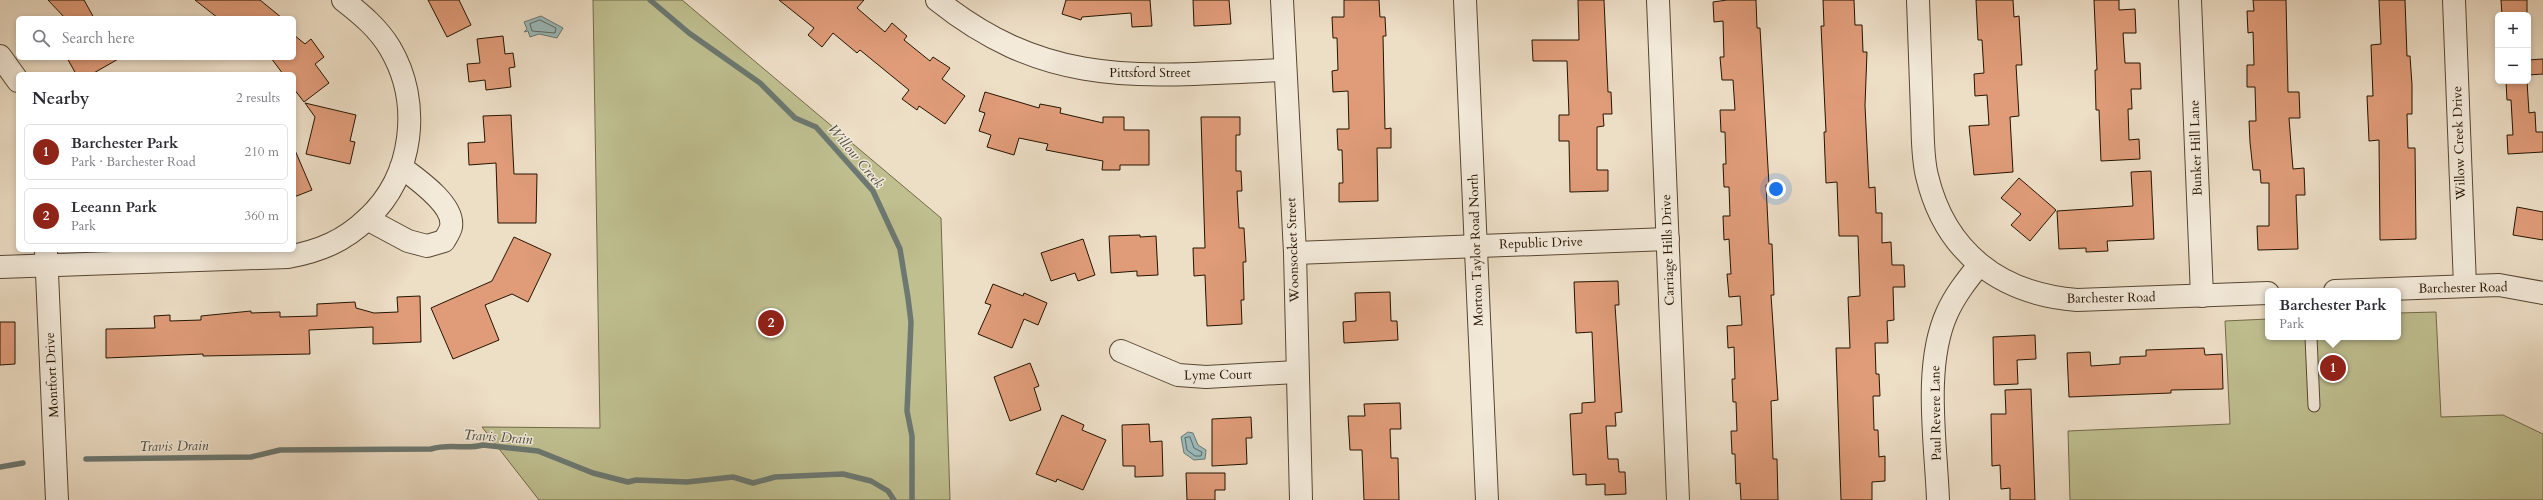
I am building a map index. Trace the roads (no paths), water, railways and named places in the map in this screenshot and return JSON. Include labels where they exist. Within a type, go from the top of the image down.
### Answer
[{"type":"street","points":[[0,267],[47,258],[288,257],[308,253],[338,242],[367,219],[388,195],[401,168],[408,137],[410,116],[403,78],[390,47],[378,31],[343,0]]},
{"type":"street","name":"Pittsford Street","points":[[938,0],[976,28],[1005,44],[1037,58],[1070,68],[1134,75],[1285,70]]},
{"type":"street","name":"Woonsocket Street","points":[[1282,0],[1295,253],[1296,372],[1302,481],[1301,500]]},
{"type":"street","name":"Morton Taylor Road North","points":[[1465,0],[1487,500]]},
{"type":"street","name":"Carriage Hills Drive","points":[[1658,0],[1678,500]]},
{"type":"street","name":"Barchester Road","points":[[1918,0],[1927,175],[1935,203],[1945,224],[1961,247],[1979,265],[2012,285],[2057,299],[2076,300],[2265,293]]},
{"type":"street","name":"Bunker Hill Lane","points":[[2190,0],[2202,296]]},
{"type":"street","name":"Willow Creek Drive","points":[[2454,0],[2465,286]]},
{"type":"street","points":[[0,56],[16,78]]},
{"type":"street","points":[[367,219],[408,241],[427,246],[444,241],[451,227],[450,213],[435,195],[401,168]]},
{"type":"street","name":"Republic Drive","points":[[1295,253],[1668,239]]},
{"type":"street","name":"Montfort Drive","points":[[47,258],[57,500]]},
{"type":"street","name":"Paul Revere Lane","points":[[1938,500],[1933,373],[1937,342],[1947,313],[1962,287],[1979,265]]},
{"type":"street","name":"Barchester Road","points":[[2401,288],[2499,285],[2543,293]]},
{"type":"street","name":"Lyme Court","points":[[1121,351],[1178,375],[1206,377],[1296,372]]},
{"type":"lane","points":[[2311,340],[2314,406]]},
{"type":"water","points":[[541,16],[563,28],[557,38],[539,34],[530,37],[528,31],[524,32],[527,29],[524,22]]},
{"type":"water","points":[[1188,432],[1193,433],[1198,445],[1206,450],[1205,459],[1194,460],[1184,453],[1181,437]]},
{"type":"waterway","name":"Willow Creek","points":[[650,0],[689,33],[760,83],[795,118],[816,127],[873,191],[900,249],[908,298],[911,322],[907,411],[912,436],[912,500]]},
{"type":"waterway","name":"Travis Drain","points":[[86,459],[251,457],[280,450],[431,449],[438,447],[470,447],[483,445],[538,451],[593,473],[628,482],[636,480],[687,482],[733,477],[753,483],[775,477],[843,474],[871,481],[888,491],[894,500]]},
{"type":"waterway","name":"Travis Drain","points":[[0,467],[23,463]]},
{"type":"place","name":"Leeann Park","points":[[771,323]]},
{"type":"place","name":"Barchester Park","points":[[2333,368]]}]
